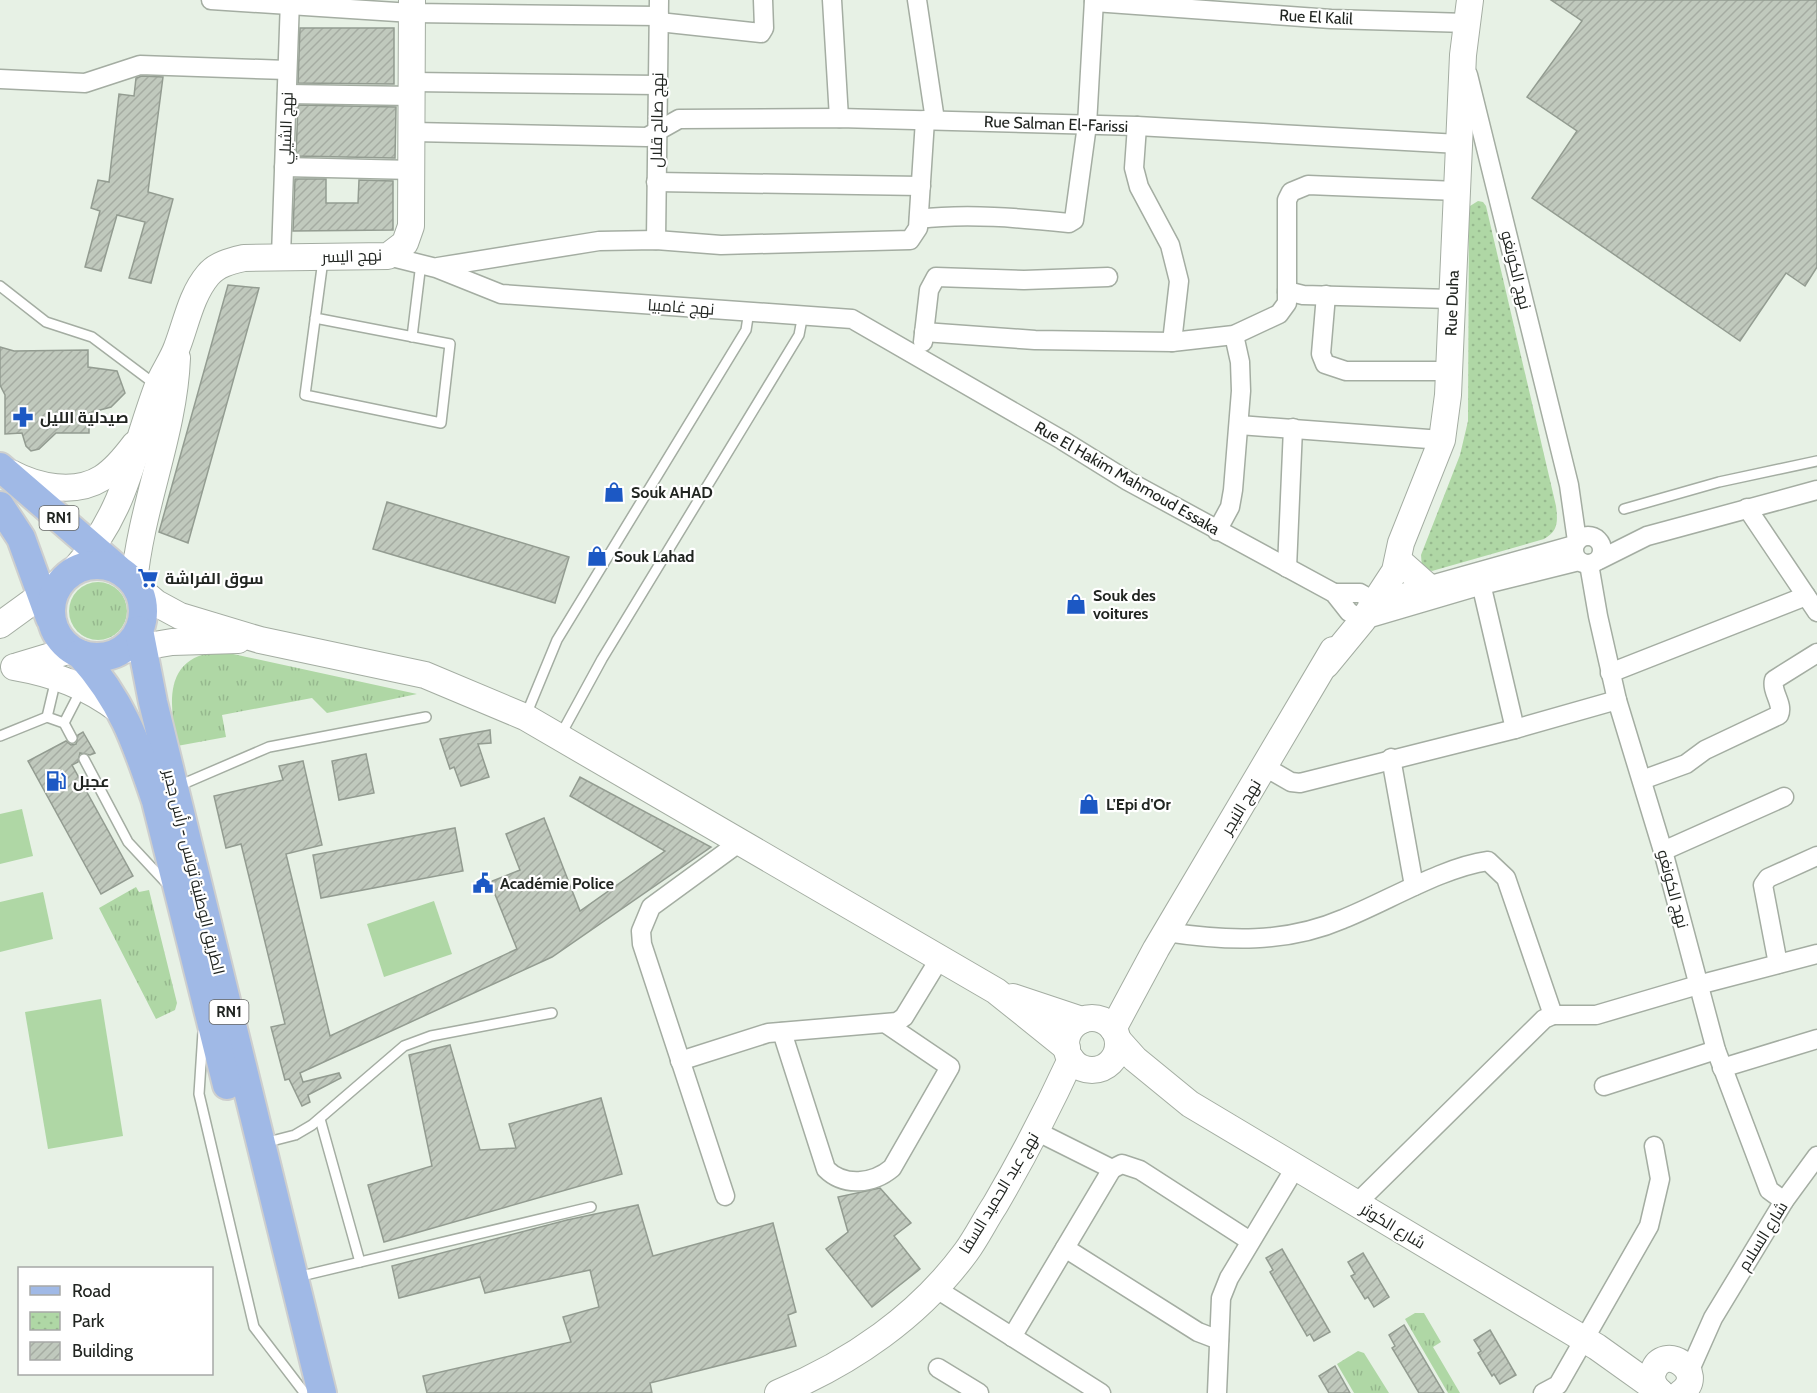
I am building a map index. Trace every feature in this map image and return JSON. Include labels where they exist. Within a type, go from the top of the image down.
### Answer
[{"type":"main road","name":"نهج اليسر","points":[[167,389],[188,314],[209,274],[230,261],[281,256],[323,258],[388,256],[396,252],[410,235],[413,170],[412,7]]},
{"type":"main road","name":"Rue Duha","points":[[1356,604],[1382,561],[1400,552],[1442,440],[1449,371],[1463,55],[1468,11]]},
{"type":"main road","points":[[57,592],[93,548],[118,505],[141,437],[167,389]]},
{"type":"main road","points":[[130,580],[167,389]]},
{"type":"main road","points":[[0,468],[24,480],[48,486],[87,485],[103,478],[141,437]]},
{"type":"main road","name":"RN1","points":[[0,468],[130,580],[143,608],[133,642]]},
{"type":"main road","name":"RN1","points":[[0,506],[57,592],[62,642],[76,652]]},
{"type":"main road","points":[[1400,552],[1426,585]]},
{"type":"main road","points":[[0,626],[57,592],[88,565],[103,565],[130,580],[156,603],[180,616],[260,640],[425,675],[525,717],[560,736],[940,958],[996,991],[1082,1061],[1114,1056],[1102,1027],[996,991]]},
{"type":"main road","name":"نهج النيجر","points":[[1102,1027],[1161,940],[1265,767],[1326,665],[1356,604]]},
{"type":"main road","points":[[7,669],[76,652],[106,656],[133,642],[260,640]]},
{"type":"main road","name":"الطريق الوطنية تونس - رأس جدير","points":[[133,642],[174,788],[294,1278],[309,1392]]},
{"type":"main road","name":"الطريق الوطنية تونس - رأس جدير","points":[[76,652],[103,680],[125,715],[156,801],[206,1002],[309,1392]]},
{"type":"main road","points":[[7,669],[57,676],[82,687],[125,715]]},
{"type":"main road","points":[[1082,1061],[1070,1031],[1102,1027]]},
{"type":"main road","name":"شارع الكوثر","points":[[1102,1027],[1135,1059],[1191,1104],[1590,1343],[1660,1393]]},
{"type":"main road","name":"شارع الكوثر","points":[[1082,1061],[1123,1074],[1191,1104]]},
{"type":"main road","name":"نهج عبد الحميد السقا","points":[[778,1393],[842,1362],[888,1332],[935,1288],[967,1252],[1040,1124],[1082,1061]]},
{"type":"main road","name":"شارع الكوثر","points":[[1590,1343],[1639,1357],[1682,1375]]},
{"type":"main road","points":[[1660,1393],[1652,1377],[1656,1366],[1682,1375]]},
{"type":"street","points":[[211,0],[659,13],[761,33],[764,28],[763,0]]},
{"type":"street","points":[[832,0],[838,118]]},
{"type":"street","points":[[388,256],[429,266],[599,241],[656,240],[721,244],[910,240],[918,228],[930,120],[917,0]]},
{"type":"street","points":[[919,219],[937,217],[1023,218],[1069,223],[1077,213],[1087,125],[1094,1]]},
{"type":"street","name":"Rue El Kalil","points":[[1094,1],[1330,19],[1468,11]]},
{"type":"street","name":"نهج الشيلي","points":[[281,256],[290,2]]},
{"type":"street","name":"نهج صالح قلال","points":[[656,240],[659,13]]},
{"type":"street","name":"نهج الكونغو","points":[[1463,55],[1569,485],[1587,549],[1617,700],[1663,851],[1719,1059],[1768,1190],[1784,1202]]},
{"type":"street","points":[[0,79],[85,83],[140,65],[287,70]]},
{"type":"street","points":[[287,94],[412,89],[658,85]]},
{"type":"street","name":"Rue Salman El-Farissi","points":[[657,133],[679,119],[838,118],[1137,126],[1459,144]]},
{"type":"street","points":[[1137,126],[1134,168],[1170,245],[1179,281],[1172,342]]},
{"type":"street","points":[[413,132],[647,137],[657,133]]},
{"type":"street","points":[[284,167],[413,170]]},
{"type":"street","points":[[656,182],[921,186]]},
{"type":"street","points":[[924,332],[1035,340],[1172,342],[1234,335],[1284,310],[1287,291],[1287,200],[1291,192],[1298,187],[1308,185],[1457,190]]},
{"type":"street","name":"نهج غامبيا","points":[[429,266],[501,294],[852,319],[921,359]]},
{"type":"street","points":[[921,359],[929,290],[936,277],[1024,280],[1108,277]]},
{"type":"street","points":[[1287,291],[1326,296],[1451,298]]},
{"type":"street","points":[[1326,296],[1321,354],[1325,364],[1346,371],[1449,371]]},
{"type":"street","points":[[1217,531],[1230,507],[1239,425],[1240,362],[1234,335]]},
{"type":"street","name":"Rue El Hakim Mahmoud Essaka","points":[[921,359],[1217,531],[1356,604]]},
{"type":"street","points":[[1239,425],[1442,440]]},
{"type":"street","points":[[1287,568],[1293,428]]},
{"type":"street","points":[[1356,604],[1480,578],[1817,490]]},
{"type":"street","points":[[1747,508],[1817,612]]},
{"type":"street","points":[[1356,604],[1426,585],[1480,578]]},
{"type":"street","points":[[1480,578],[1515,729]]},
{"type":"street","points":[[1610,673],[1806,596]]},
{"type":"street","points":[[1642,780],[1686,764],[1705,750],[1779,715],[1781,709],[1772,684],[1774,680],[1817,653]]},
{"type":"street","points":[[1265,767],[1291,782],[1300,783],[1391,758],[1515,729],[1617,700]]},
{"type":"street","points":[[1391,758],[1414,886]]},
{"type":"street","points":[[1663,851],[1784,797]]},
{"type":"street","points":[[725,1196],[642,944],[640,931],[651,907],[740,842]]},
{"type":"street","points":[[1779,964],[1763,885],[1768,878],[1817,856]]},
{"type":"street","points":[[1161,940],[1271,939],[1341,921],[1414,886],[1479,862],[1488,861],[1495,865],[1506,878],[1552,1015]]},
{"type":"street","points":[[1356,1204],[1544,1019],[1552,1015],[1596,1015],[1817,954]]},
{"type":"street","points":[[680,1061],[768,1032],[888,1025],[904,1017],[940,958]]},
{"type":"street","points":[[782,1032],[826,1170],[836,1179],[847,1182],[882,1176],[892,1168],[950,1066],[888,1025]]},
{"type":"street","points":[[1604,1086],[1817,1039]]},
{"type":"street","points":[[1040,1124],[1112,1169]]},
{"type":"street","points":[[1543,1393],[1558,1385],[1590,1343],[1649,1226],[1660,1179],[1654,1146]]},
{"type":"street","name":"شارع السلام","points":[[1682,1375],[1713,1318],[1784,1202],[1817,1156]]},
{"type":"street","points":[[1012,1337],[1112,1169],[1122,1164],[1140,1170],[1250,1241]]},
{"type":"street","points":[[1217,1393],[1221,1298],[1229,1278],[1250,1241],[1295,1168]]},
{"type":"street","points":[[1065,1248],[1198,1332],[1219,1340]]},
{"type":"street","points":[[935,1288],[1101,1393]]},
{"type":"street","points":[[938,1368],[978,1393]]},
{"type":"lane","points":[[315,318],[450,344],[441,423],[305,395],[315,318],[323,258]]},
{"type":"lane","points":[[412,337],[429,266]]},
{"type":"lane","points":[[0,286],[46,322],[92,337],[167,389]]},
{"type":"lane","points":[[525,717],[557,640],[746,330],[748,311]]},
{"type":"lane","points":[[560,736],[602,659],[799,335],[803,314]]},
{"type":"lane","points":[[1624,509],[1719,482],[1817,461]]},
{"type":"lane","points":[[46,717],[57,676]]},
{"type":"lane","points":[[64,723],[82,687]]},
{"type":"lane","points":[[0,736],[46,717],[64,723],[72,738]]},
{"type":"lane","points":[[174,788],[269,747],[426,717]]},
{"type":"lane","points":[[84,759],[128,842],[180,898]]},
{"type":"lane","points":[[261,1144],[295,1135],[320,1119],[404,1046],[431,1036],[552,1013]]},
{"type":"lane","points":[[320,1119],[360,1262]]},
{"type":"lane","points":[[294,1278],[591,1207]]},
{"type":"green space","points":[[1478,201],[1483,202],[1486,206],[1556,506],[1557,521],[1552,533],[1544,539],[1432,571],[1422,567],[1421,555],[1460,455],[1468,421],[1469,213],[1470,206]]},
{"type":"green space","points":[[98,582],[109,584],[122,595],[127,611],[125,622],[114,635],[98,640],[87,638],[74,627],[69,611],[71,600],[82,587]]},
{"type":"green space","points":[[216,652],[417,694],[327,713],[312,698],[222,715],[226,737],[177,746],[172,700],[178,674],[186,664],[199,656]]},
{"type":"green space","points":[[22,809],[33,856],[0,864],[0,814]]},
{"type":"green space","points":[[136,887],[139,892],[149,890],[177,1003],[175,1010],[156,1019],[99,908]]},
{"type":"green space","points":[[43,892],[53,939],[0,952],[0,902]]},
{"type":"green space","points":[[434,901],[452,954],[384,977],[367,924]]},
{"type":"green space","points":[[101,999],[123,1136],[48,1149],[25,1012]]},
{"type":"green space","points":[[1415,1313],[1424,1313],[1441,1342],[1433,1347],[1460,1393],[1448,1393],[1405,1319]]},
{"type":"green space","points":[[1358,1351],[1364,1353],[1389,1393],[1354,1393],[1337,1364]]},
{"type":"building","points":[[1551,0],[1817,0],[1817,267],[1805,286],[1786,273],[1740,341],[1532,198],[1577,131],[1527,97],[1582,21]]},
{"type":"building","points":[[300,28],[394,28],[394,84],[298,83]]},
{"type":"building","points":[[163,77],[148,192],[173,199],[151,283],[129,278],[145,222],[117,215],[101,271],[85,267],[100,211],[91,208],[98,180],[109,182],[119,94],[134,96],[136,78]]},
{"type":"building","points":[[298,105],[396,107],[395,158],[296,156]]},
{"type":"building","points":[[295,179],[326,179],[326,203],[358,203],[359,180],[393,181],[393,230],[293,231]]},
{"type":"building","points":[[228,285],[259,288],[188,543],[159,532]]},
{"type":"building","points":[[0,347],[14,351],[88,350],[88,367],[117,371],[125,393],[111,407],[89,413],[89,433],[56,433],[39,449],[31,451],[26,446],[22,433],[5,434],[5,395],[0,385]]},
{"type":"building","points":[[387,502],[569,557],[555,603],[373,549]]},
{"type":"building","points":[[490,730],[491,743],[478,744],[489,777],[461,786],[454,767],[450,769],[440,739]]},
{"type":"building","points":[[83,732],[95,753],[90,755],[80,753],[78,762],[72,765],[133,876],[101,894],[28,761],[66,741],[71,745],[76,744],[78,735]]},
{"type":"building","points":[[366,754],[374,793],[339,800],[332,761]]},
{"type":"building","points":[[303,761],[322,845],[286,854],[330,1036],[517,949],[490,882],[520,870],[506,834],[544,818],[580,911],[665,851],[570,796],[580,777],[711,847],[552,957],[300,1073],[303,1082],[339,1073],[341,1078],[308,1095],[310,1102],[302,1106],[289,1079],[285,1080],[271,1027],[285,1024],[241,844],[226,848],[214,796],[283,780],[279,766]]},
{"type":"building","points":[[455,828],[463,871],[321,898],[313,855]]},
{"type":"building","points":[[450,1045],[480,1150],[516,1148],[509,1124],[601,1098],[622,1174],[384,1242],[368,1185],[432,1166],[409,1055]]},
{"type":"building","points":[[880,1188],[911,1223],[894,1236],[920,1269],[872,1307],[826,1249],[848,1232],[838,1197]]},
{"type":"building","points":[[638,1205],[653,1256],[773,1223],[796,1312],[788,1315],[796,1346],[650,1383],[652,1393],[427,1393],[423,1376],[571,1342],[563,1317],[599,1307],[590,1270],[485,1293],[480,1277],[399,1298],[392,1266],[567,1220]]},
{"type":"building","points":[[1282,1249],[1330,1332],[1314,1341],[1310,1334],[1307,1336],[1270,1272],[1273,1270],[1266,1258]]},
{"type":"building","points":[[1363,1253],[1389,1297],[1374,1307],[1368,1297],[1365,1299],[1351,1276],[1355,1274],[1348,1262]]},
{"type":"building","points":[[1404,1325],[1444,1393],[1419,1393],[1392,1348],[1395,1346],[1389,1335]]},
{"type":"building","points":[[1490,1330],[1516,1375],[1500,1384],[1494,1374],[1492,1376],[1478,1353],[1481,1351],[1474,1340]]},
{"type":"building","points":[[1335,1366],[1350,1393],[1329,1393],[1319,1376]]},
{"type":"place","name":"صيدلية الليل","points":[[23,417]]},
{"type":"place","name":"Souk AHAD","points":[[614,492]]},
{"type":"place","name":"Souk Lahad","points":[[597,556]]},
{"type":"place","name":"سوق الفراشة","points":[[148,578]]},
{"type":"place","name":"Souk des voitures","points":[[1076,604]]},
{"type":"place","name":"عجبل","points":[[56,781]]},
{"type":"place","name":"L'Epi d'Or","points":[[1089,804]]},
{"type":"place","name":"Académie Police","points":[[483,883]]}]
